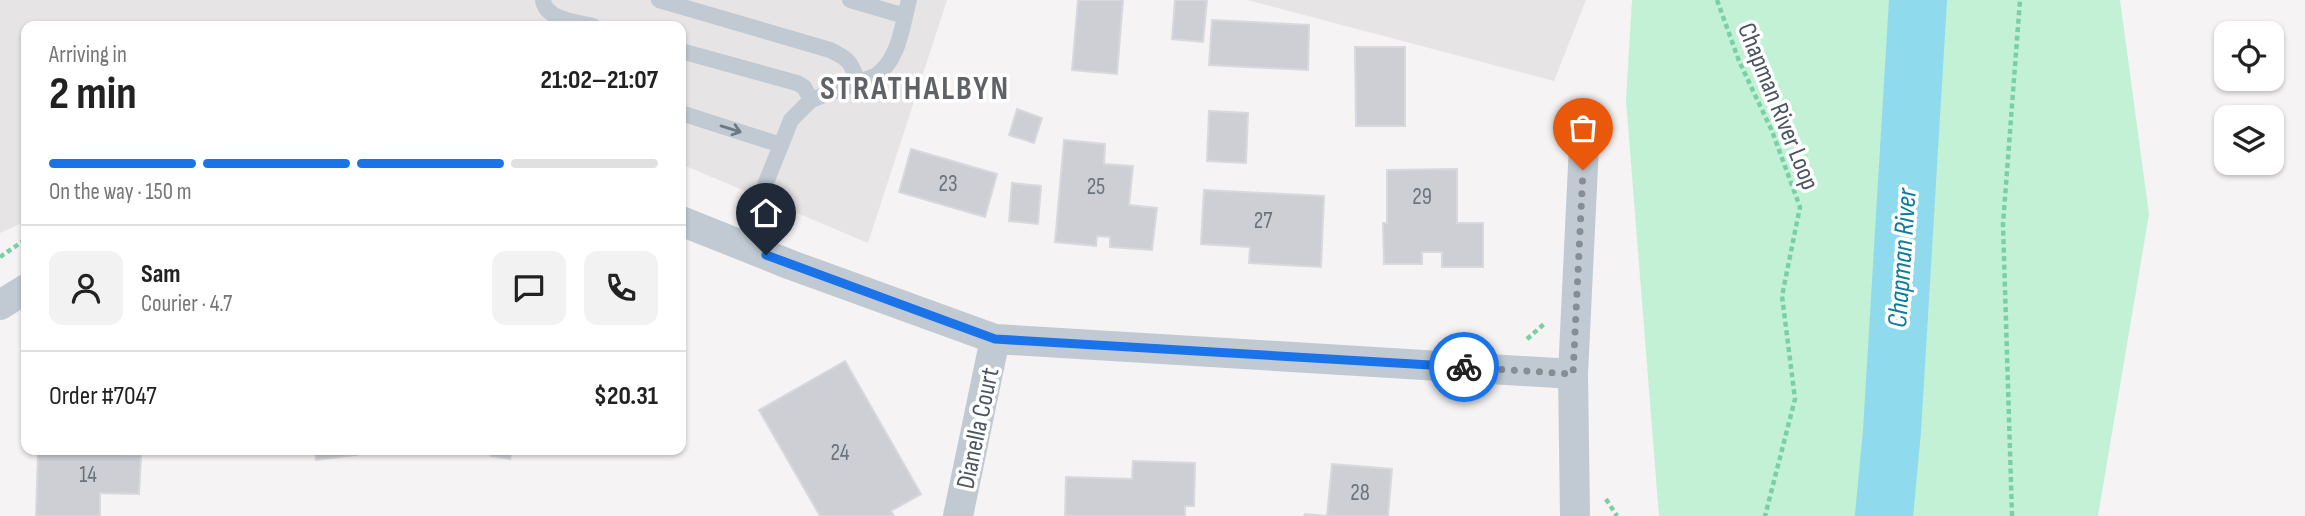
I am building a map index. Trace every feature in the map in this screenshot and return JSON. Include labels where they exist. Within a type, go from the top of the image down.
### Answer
[{"type":"street","points":[[1575,516],[1573,374],[1584,145]]},
{"type":"street","points":[[686,223],[995,339],[1573,374]]},
{"type":"street","points":[[0,305],[21,292]]},
{"type":"street","name":"Dianella Court","points":[[958,516],[995,339]]},
{"type":"lane","points":[[542,0],[545,10],[575,21]]},
{"type":"lane","points":[[659,0],[830,50],[846,58],[852,65],[858,82]]},
{"type":"lane","points":[[741,245],[791,120],[811,100],[875,76],[891,62],[907,8],[850,0]]},
{"type":"lane","points":[[686,52],[797,83],[804,87],[811,100]]},
{"type":"lane","points":[[686,115],[781,145]]},
{"type":"path","name":"Chapman River Loop","points":[[1717,0],[1739,61],[1772,131],[1800,207],[1782,296],[1795,399],[1765,516]]},
{"type":"path","points":[[2012,516],[2003,224],[2020,0]]},
{"type":"path","points":[[0,257],[21,242]]},
{"type":"path","points":[[1524,340],[1531,337],[1548,317]]},
{"type":"shaded area","points":[[0,0],[947,0],[868,243],[686,166],[686,21],[21,21],[21,223],[0,233]]},
{"type":"shaded area","points":[[1247,0],[1586,0],[1554,81]]},
{"type":"green space","points":[[1632,0],[2120,0],[2149,214],[2098,516],[1659,516],[1626,100]]},
{"type":"building","points":[[1078,0],[1123,0],[1117,74],[1072,70]]},
{"type":"building","points":[[1175,0],[1207,0],[1203,42],[1172,39]]},
{"type":"building","points":[[1212,20],[1309,25],[1308,70],[1209,65]]},
{"type":"building","points":[[1355,47],[1405,47],[1405,126],[1356,126]]},
{"type":"building","points":[[1017,109],[1042,118],[1034,143],[1009,135]]},
{"type":"building","points":[[1209,111],[1248,113],[1246,163],[1207,161]]},
{"type":"building","points":[[1064,140],[1105,144],[1104,164],[1133,166],[1129,205],[1157,208],[1152,250],[1110,247],[1110,237],[1097,236],[1096,246],[1055,242]]},
{"type":"building","points":[[911,149],[997,174],[985,217],[899,192]]},
{"type":"building","points":[[1457,169],[1457,223],[1483,223],[1483,267],[1442,267],[1442,252],[1422,252],[1422,264],[1384,264],[1383,223],[1387,223],[1387,170]]},
{"type":"building","points":[[1012,183],[1041,186],[1038,224],[1009,221]]},
{"type":"building","points":[[1204,190],[1324,196],[1321,267],[1249,263],[1250,247],[1201,244]]},
{"type":"building","points":[[845,361],[921,494],[891,511],[894,516],[820,516],[759,410]]},
{"type":"building","points":[[38,455],[141,455],[139,494],[100,493],[100,516],[36,516]]},
{"type":"building","points":[[316,455],[356,455],[316,460]]},
{"type":"building","points":[[491,455],[511,455],[510,459]]},
{"type":"building","points":[[1133,461],[1195,463],[1194,506],[1185,506],[1185,516],[1065,516],[1066,477],[1132,479]]},
{"type":"building","points":[[1332,464],[1392,469],[1388,516],[1327,516]]},
{"type":"waterway","name":"Chapman River","points":[[1884,516],[1892,431],[1918,0]]},
{"type":"way so far","points":[[1464,367],[1573,374],[1583,170]]},
{"type":"district","name":"STRATHALBYN","points":[[915,87]]},
{"type":"route","points":[[766,255],[995,339],[1464,367]]}]
